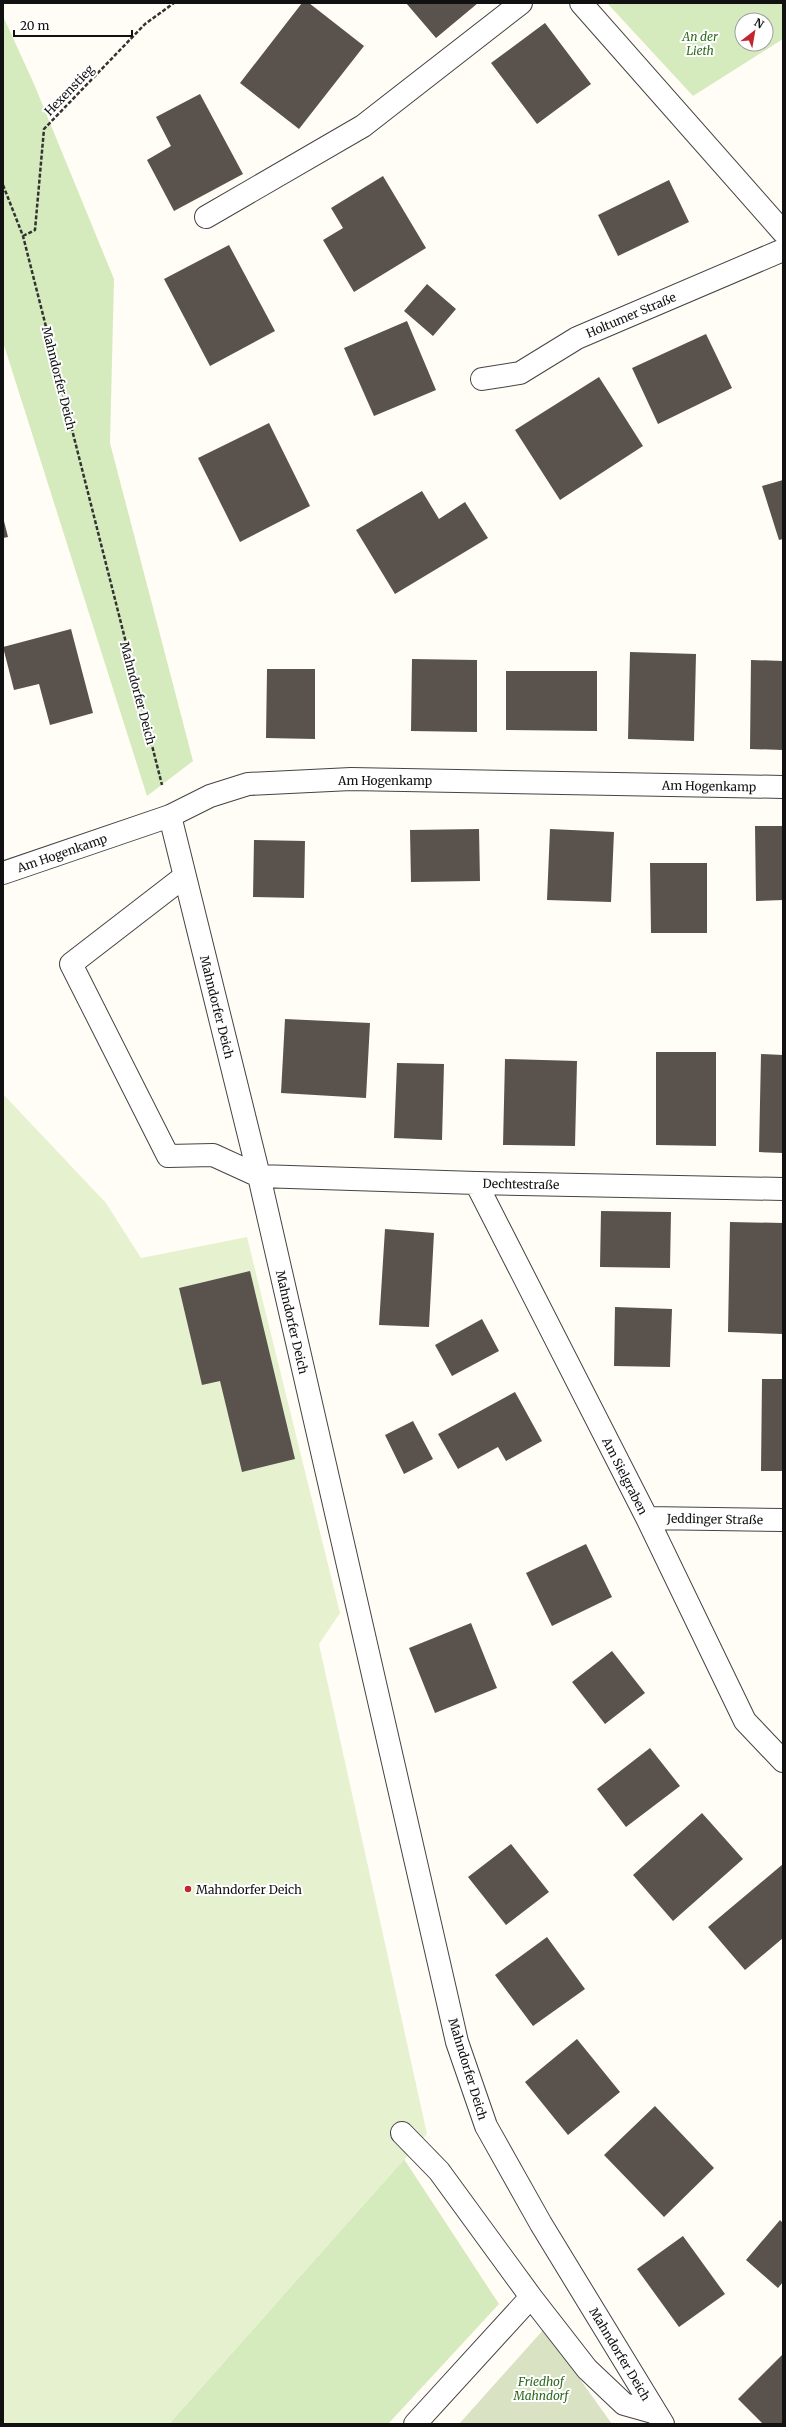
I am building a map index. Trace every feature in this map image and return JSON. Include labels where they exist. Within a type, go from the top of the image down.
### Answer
[{"type":"street","points":[[206,217],[363,126],[521,3]]},
{"type":"street","points":[[581,3],[783,232]]},
{"type":"street","name":"Holtumer Straße","points":[[482,379],[520,373],[577,338],[783,250]]},
{"type":"street","name":"Am Hogenkamp","points":[[3,873],[170,816],[210,796],[248,784],[350,779],[783,787]]},
{"type":"street","name":"Mahndorfer Deich","points":[[170,816],[259,1176],[457,2042],[486,2126],[541,2224],[659,2419]]},
{"type":"street","points":[[185,876],[71,964],[168,1156],[213,1155],[259,1176]]},
{"type":"street","name":"Dechtestraße","points":[[259,1176],[476,1183],[783,1189]]},
{"type":"street","name":"Am Sielgraben","points":[[476,1183],[647,1518],[745,1721],[783,1761]]},
{"type":"street","name":"Jeddinger Straße","points":[[647,1518],[783,1520]]},
{"type":"street","points":[[402,2133],[440,2171],[531,2297],[587,2369],[624,2404],[659,2419]]},
{"type":"street","points":[[416,2424],[531,2297]]},
{"type":"path","name":"Hexenstieg","points":[[23,236],[35,230],[44,129],[145,24],[174,3]]},
{"type":"path","name":"Mahndorfer Deich","points":[[3,185],[23,236],[170,816]]},
{"type":"green space","name":"An der Lieth","points":[[607,3],[783,3],[783,39],[774,45],[774,12],[734,12],[734,52],[762,52],[693,96]]},
{"type":"green space","points":[[3,16],[34,84],[114,279],[110,443],[193,761],[147,796],[3,342]]},
{"type":"green space","name":"Mahndorfer Deich","points":[[3,1094],[106,1203],[141,1258],[247,1237],[340,1613],[319,1644],[427,2134],[169,2424],[3,2424]]},
{"type":"green space","points":[[404,2159],[499,2304],[388,2424],[169,2424]]},
{"type":"green space","name":"Friedhof Mahndorf","points":[[544,2329],[612,2424],[459,2424]]},
{"type":"building","points":[[302,3],[309,3],[364,46],[299,129],[240,83]]},
{"type":"building","points":[[406,3],[478,3],[436,38]]},
{"type":"building","points":[[545,23],[591,84],[537,124],[491,63]]},
{"type":"building","points":[[200,94],[243,174],[174,211],[147,160],[171,146],[156,117]]},
{"type":"building","points":[[383,176],[426,248],[354,292],[323,240],[343,228],[331,208]]},
{"type":"building","points":[[669,180],[689,222],[618,256],[598,215]]},
{"type":"building","points":[[229,245],[275,331],[210,366],[164,279]]},
{"type":"building","points":[[427,284],[456,309],[433,336],[404,311]]},
{"type":"building","points":[[407,321],[436,390],[374,416],[344,348]]},
{"type":"building","points":[[706,334],[732,388],[658,424],[632,368]]},
{"type":"building","points":[[599,377],[643,446],[560,500],[515,430]]},
{"type":"building","points":[[269,423],[310,506],[240,542],[198,458]]},
{"type":"building","points":[[783,480],[783,539],[779,540],[762,486]]},
{"type":"building","points":[[422,491],[439,519],[465,502],[488,538],[395,594],[356,530]]},
{"type":"building","points":[[3,517],[8,537],[3,538]]},
{"type":"building","points":[[71,629],[93,713],[50,725],[39,684],[14,690],[3,647]]},
{"type":"building","points":[[630,652],[696,654],[694,741],[628,739]]},
{"type":"building","points":[[412,659],[477,660],[477,732],[411,731]]},
{"type":"building","points":[[751,660],[783,661],[783,750],[750,749]]},
{"type":"building","points":[[267,669],[315,669],[315,739],[266,738]]},
{"type":"building","points":[[506,671],[597,671],[597,731],[506,730]]},
{"type":"building","points":[[755,826],[783,826],[783,900],[756,901]]},
{"type":"building","points":[[479,829],[480,881],[411,882],[410,830]]},
{"type":"building","points":[[550,829],[614,832],[611,902],[547,900]]},
{"type":"building","points":[[254,840],[305,841],[304,898],[253,897]]},
{"type":"building","points":[[650,863],[707,863],[707,933],[651,933]]},
{"type":"building","points":[[285,1019],[370,1023],[366,1098],[281,1093]]},
{"type":"building","points":[[656,1052],[716,1052],[716,1146],[656,1145]]},
{"type":"building","points":[[761,1054],[783,1055],[783,1153],[759,1152]]},
{"type":"building","points":[[505,1059],[577,1061],[575,1146],[503,1145]]},
{"type":"building","points":[[397,1063],[444,1064],[442,1140],[394,1138]]},
{"type":"building","points":[[601,1211],[671,1212],[670,1268],[600,1267]]},
{"type":"building","points":[[730,1222],[783,1223],[783,1334],[728,1332]]},
{"type":"building","points":[[385,1229],[434,1233],[429,1327],[379,1325]]},
{"type":"building","points":[[250,1271],[295,1459],[242,1472],[220,1381],[202,1385],[179,1288]]},
{"type":"building","points":[[615,1307],[672,1309],[670,1367],[614,1366]]},
{"type":"building","points":[[482,1319],[499,1351],[452,1376],[435,1345]]},
{"type":"building","points":[[762,1379],[783,1379],[783,1471],[761,1471]]},
{"type":"building","points":[[515,1392],[542,1441],[506,1461],[498,1447],[458,1469],[438,1434]]},
{"type":"building","points":[[413,1421],[433,1459],[404,1474],[385,1435]]},
{"type":"building","points":[[586,1544],[612,1597],[552,1626],[526,1573]]},
{"type":"building","points":[[471,1623],[497,1688],[435,1713],[409,1648]]},
{"type":"building","points":[[612,1651],[645,1693],[605,1724],[572,1682]]},
{"type":"building","points":[[650,1748],[680,1786],[626,1827],[597,1789]]},
{"type":"building","points":[[702,1813],[743,1859],[673,1921],[633,1875]]},
{"type":"building","points":[[511,1844],[549,1892],[506,1925],[468,1877]]},
{"type":"building","points":[[783,1864],[783,1938],[745,1970],[708,1927]]},
{"type":"building","points":[[547,1937],[585,1989],[533,2026],[495,1975]]},
{"type":"building","points":[[577,2039],[620,2092],[568,2135],[525,2082]]},
{"type":"building","points":[[655,2106],[714,2168],[664,2217],[604,2155]]},
{"type":"building","points":[[780,2220],[783,2223],[783,2282],[778,2288],[746,2260]]},
{"type":"building","points":[[683,2236],[725,2294],[679,2327],[637,2269]]},
{"type":"building","points":[[783,2354],[783,2424],[763,2424],[738,2399]]},
{"type":"place","name":"Mahndorfer Deich","points":[[188,1889]]}]
